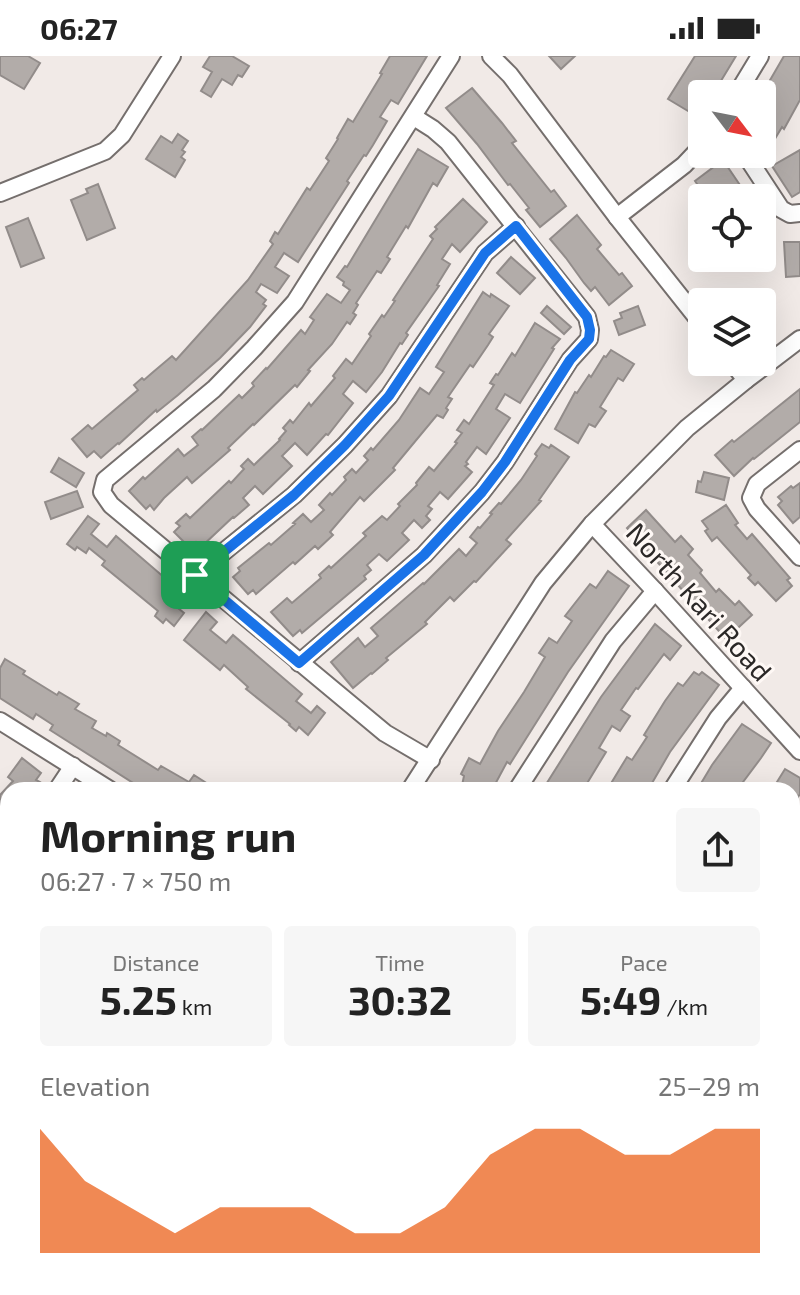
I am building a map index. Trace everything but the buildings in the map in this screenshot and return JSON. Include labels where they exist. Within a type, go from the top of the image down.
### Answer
[{"type":"street","points":[[0,193],[105,151],[122,135],[172,56]]},
{"type":"street","points":[[431,760],[385,733],[299,663],[111,505],[102,492],[105,480],[214,389],[295,302],[451,56]]},
{"type":"street","points":[[491,56],[510,75],[688,306]]},
{"type":"street","points":[[745,80],[760,56]]},
{"type":"street","points":[[299,663],[424,555],[482,492],[505,462],[570,360],[589,339],[587,317],[516,226],[448,142],[414,117]]},
{"type":"street","points":[[617,217],[688,160]]},
{"type":"street","points":[[754,168],[781,209],[795,214]]},
{"type":"street","points":[[195,575],[294,495],[354,436],[389,396],[485,253],[516,226]]},
{"type":"street","points":[[416,782],[543,583],[592,524],[687,428],[800,339]]},
{"type":"street","points":[[743,376],[746,380]]},
{"type":"street","points":[[800,450],[757,484],[751,498],[757,509],[800,557]]},
{"type":"street","name":"North Kari Road","points":[[592,524],[800,751]]},
{"type":"street","points":[[522,782],[613,641],[655,591]]},
{"type":"street","points":[[677,782],[718,718],[743,688]]},
{"type":"street","points":[[0,721],[98,782]]},
{"type":"street","points":[[62,782],[73,766]]},
{"type":"route","points":[[516,226],[587,317],[589,339],[570,360],[505,462],[458,519],[424,555],[299,663],[195,575],[294,495],[372,416],[389,396],[485,253],[516,226]]}]
